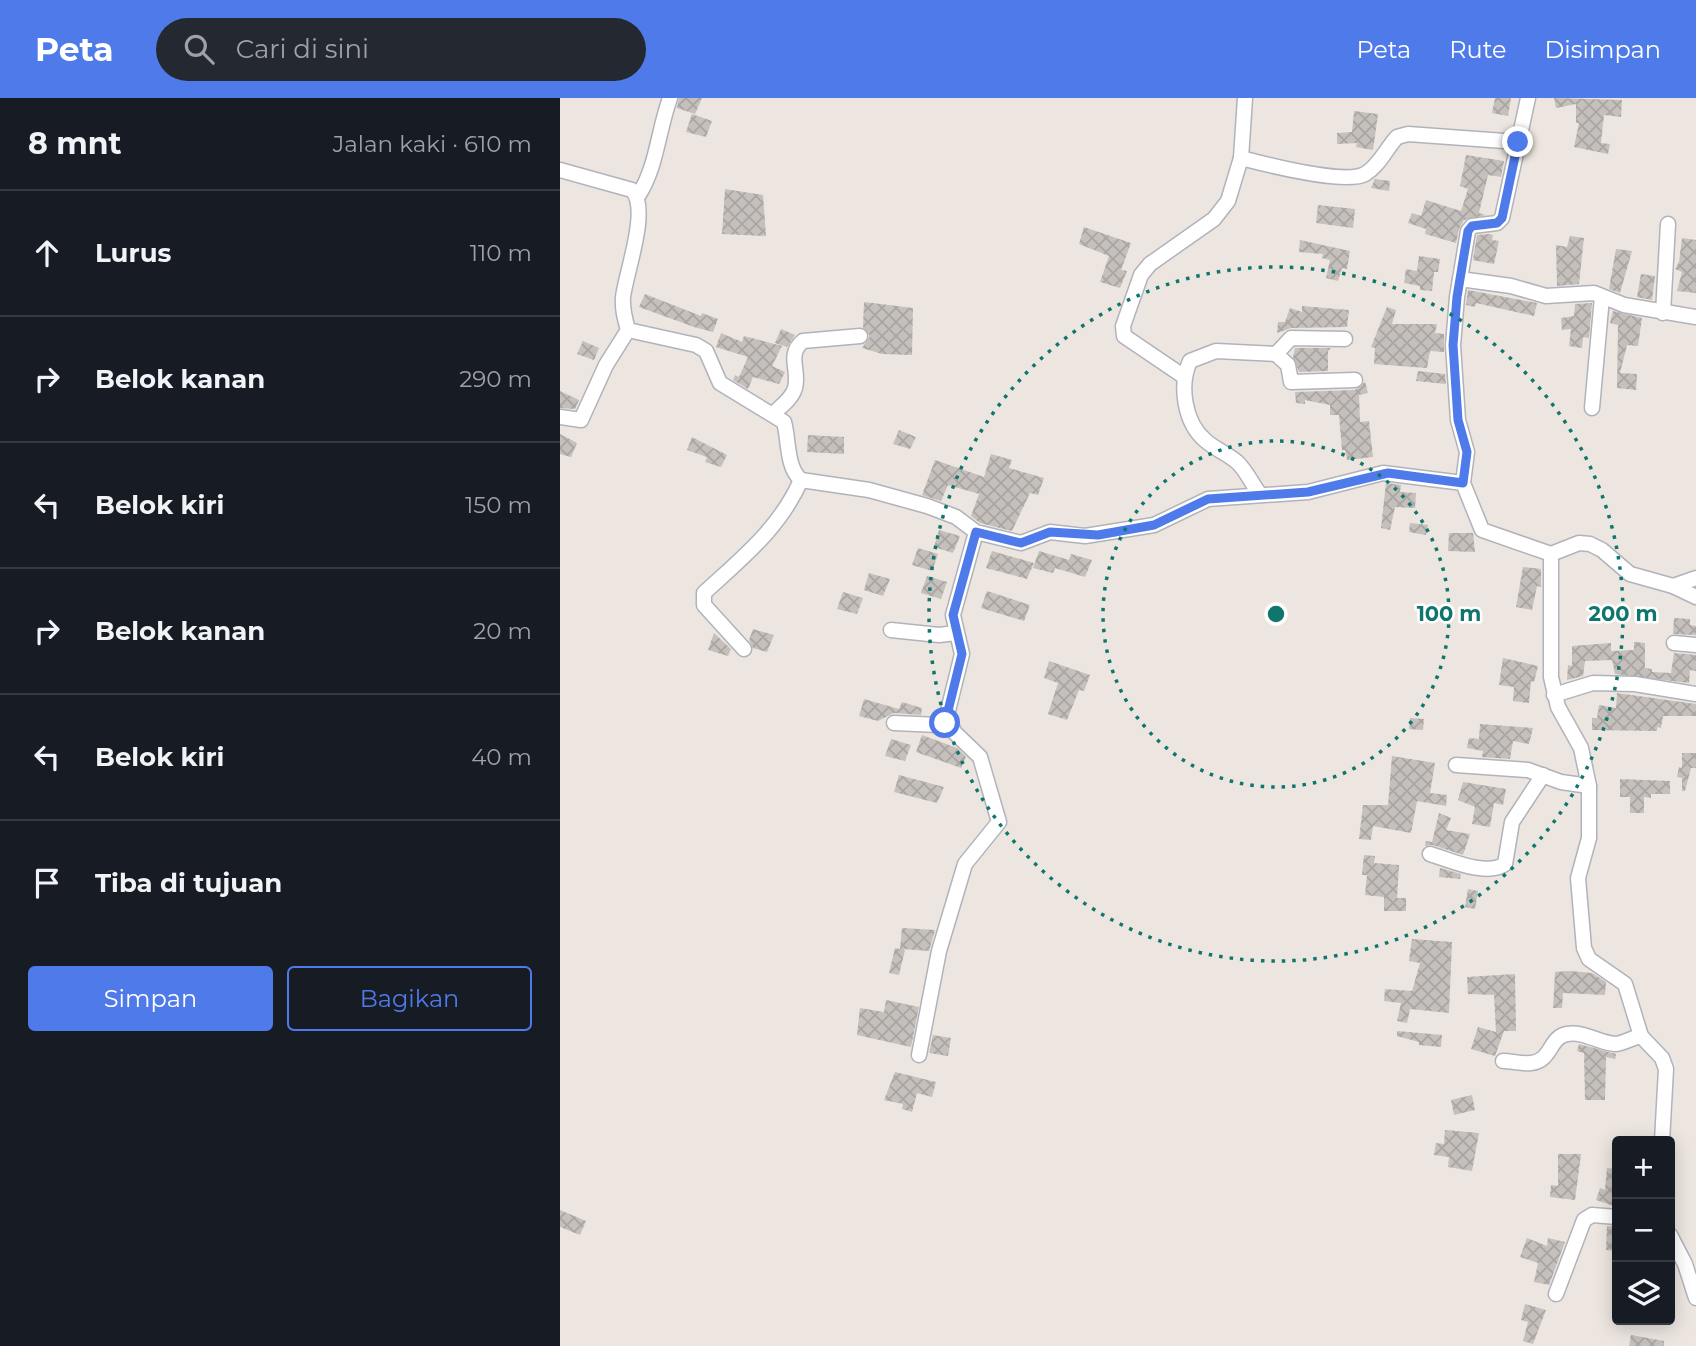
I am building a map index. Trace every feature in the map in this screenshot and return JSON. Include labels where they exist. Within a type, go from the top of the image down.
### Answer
[{"type":"street","points":[[638,197],[650,179],[657,138],[670,98]]},
{"type":"street","points":[[1183,376],[1124,336],[1124,326],[1141,275],[1223,210],[1228,201],[1241,158],[1245,98]]},
{"type":"street","points":[[1528,98],[1502,218],[1497,223],[1472,226],[1468,231],[1453,345],[1458,420],[1467,452],[1463,483],[1482,530],[1551,554],[1579,543],[1590,544],[1602,550],[1624,571],[1673,586],[1696,597]]},
{"type":"street","points":[[1241,158],[1282,169],[1346,177],[1363,175],[1376,165],[1397,137],[1408,134],[1518,142]]},
{"type":"street","points":[[560,170],[632,190],[638,197],[639,212],[623,298],[628,330],[606,365],[581,420],[560,417]]},
{"type":"street","points":[[1663,313],[1668,225]]},
{"type":"street","points":[[1460,279],[1511,286],[1546,296],[1594,293],[1663,313],[1696,317]]},
{"type":"street","points":[[1592,408],[1602,297]]},
{"type":"street","points":[[628,330],[696,345],[706,351],[713,374],[720,383],[784,422],[789,453],[796,476],[801,480],[869,490],[927,506],[956,517],[976,532],[1021,543],[1050,532],[1098,535],[1162,522],[1208,499],[1308,492],[1388,473],[1463,483]]},
{"type":"street","points":[[773,414],[793,393],[796,386],[793,358],[798,345],[803,341],[860,336]]},
{"type":"street","points":[[1276,354],[1290,338],[1345,339]]},
{"type":"street","points":[[1259,494],[1238,462],[1205,440],[1194,428],[1186,402],[1183,376],[1190,361],[1216,351],[1276,354],[1287,363],[1291,382],[1355,380]]},
{"type":"street","points":[[744,649],[704,605],[703,596],[770,530],[793,498],[801,480]]},
{"type":"street","points":[[894,723],[945,723],[962,654],[953,615],[976,532]]},
{"type":"street","points":[[1551,554],[1550,677],[1554,695],[1581,748],[1589,786],[1589,838],[1578,878],[1584,948],[1590,959],[1625,984],[1641,1036],[1665,1064],[1662,1136]]},
{"type":"street","points":[[1673,586],[1696,578]]},
{"type":"street","points":[[891,630],[939,635],[956,633]]},
{"type":"street","points":[[1674,643],[1696,645]]},
{"type":"street","points":[[1554,695],[1593,683],[1635,684],[1696,694]]},
{"type":"street","points":[[919,1055],[939,951],[965,864],[999,822],[980,757],[954,732],[948,715]]},
{"type":"street","points":[[1455,765],[1528,770],[1589,786]]},
{"type":"street","points":[[1430,854],[1481,868],[1500,868],[1505,864],[1512,822],[1543,775]]},
{"type":"street","points":[[1503,1061],[1531,1063],[1542,1059],[1555,1039],[1573,1033],[1615,1044],[1641,1036]]},
{"type":"street","points":[[1556,1294],[1584,1220],[1592,1215],[1612,1217]]},
{"type":"street","points":[[1675,1245],[1685,1264],[1696,1298]]},
{"type":"building","points":[[679,98],[702,98],[695,114],[677,108]]},
{"type":"building","points":[[1495,98],[1511,98],[1508,116],[1492,113]]},
{"type":"building","points":[[1554,98],[1622,100],[1621,117],[1604,115],[1601,143],[1610,144],[1608,154],[1574,147],[1579,123],[1576,123],[1576,104],[1556,108]]},
{"type":"building","points":[[1354,111],[1378,114],[1373,150],[1356,147],[1357,143],[1337,144],[1337,133],[1352,132]]},
{"type":"building","points":[[692,114],[712,121],[706,137],[686,132]]},
{"type":"building","points":[[1466,155],[1504,161],[1501,177],[1488,175],[1479,213],[1486,215],[1464,220],[1456,243],[1425,234],[1426,229],[1408,223],[1412,213],[1421,216],[1426,200],[1461,211],[1468,189],[1460,186]]},
{"type":"building","points":[[1375,179],[1390,181],[1389,191],[1371,188]]},
{"type":"building","points":[[725,189],[763,195],[766,236],[722,234]]},
{"type":"building","points":[[1318,205],[1355,209],[1353,228],[1316,223]]},
{"type":"building","points":[[1084,227],[1131,243],[1121,270],[1127,271],[1120,288],[1100,282],[1109,256],[1079,244]]},
{"type":"building","points":[[1477,235],[1493,235],[1492,240],[1499,241],[1494,264],[1473,260]]},
{"type":"building","points":[[1570,236],[1584,238],[1579,284],[1557,286],[1556,245],[1567,247]]},
{"type":"building","points":[[1682,238],[1696,240],[1696,293],[1677,291],[1682,272],[1675,269],[1679,262]]},
{"type":"building","points":[[1300,240],[1350,251],[1347,269],[1342,268],[1338,281],[1326,278],[1330,260],[1322,258],[1323,254],[1299,252]]},
{"type":"building","points":[[1616,249],[1632,251],[1620,293],[1609,289]]},
{"type":"building","points":[[1419,256],[1440,259],[1438,272],[1434,272],[1432,291],[1420,290],[1420,286],[1404,283],[1406,269],[1417,271]]},
{"type":"building","points":[[1641,274],[1655,276],[1652,300],[1637,297]]},
{"type":"building","points":[[1468,290],[1537,303],[1534,316],[1476,303],[1475,307],[1466,305]]},
{"type":"building","points":[[645,294],[701,316],[702,313],[718,319],[713,332],[639,307]]},
{"type":"building","points":[[864,302],[913,308],[912,355],[882,354],[862,348],[870,336],[863,327]]},
{"type":"building","points":[[1592,303],[1589,338],[1583,337],[1582,348],[1569,346],[1571,329],[1562,330],[1561,318],[1574,316],[1575,304]]},
{"type":"building","points":[[1302,306],[1349,310],[1347,327],[1291,328],[1277,333],[1278,322],[1285,322],[1290,308],[1302,312]]},
{"type":"building","points":[[1387,307],[1396,310],[1392,324],[1437,324],[1435,333],[1444,334],[1444,352],[1430,351],[1427,368],[1374,364],[1375,348],[1371,347]]},
{"type":"building","points":[[1613,311],[1642,318],[1638,346],[1627,345],[1620,373],[1637,374],[1636,390],[1617,388],[1618,325],[1610,323]]},
{"type":"building","points":[[781,329],[795,335],[787,347],[775,343]]},
{"type":"building","points":[[721,333],[742,342],[744,336],[782,346],[772,366],[785,372],[779,384],[753,377],[748,389],[733,380],[735,375],[739,377],[748,357],[716,347]]},
{"type":"building","points":[[583,341],[599,348],[594,360],[577,354]]},
{"type":"building","points":[[1295,348],[1331,348],[1328,351],[1328,371],[1299,372],[1293,357]]},
{"type":"building","points":[[1418,371],[1445,374],[1446,384],[1416,381]]},
{"type":"building","points":[[1365,382],[1368,393],[1359,395],[1360,422],[1369,421],[1373,457],[1347,460],[1345,450],[1342,450],[1339,415],[1330,415],[1330,405],[1305,400],[1305,404],[1296,403],[1295,392],[1355,390]]},
{"type":"building","points":[[560,391],[579,400],[575,409],[560,408]]},
{"type":"building","points":[[899,430],[916,437],[910,449],[893,444]]},
{"type":"building","points":[[560,434],[577,443],[571,457],[560,454]]},
{"type":"building","points":[[808,435],[844,437],[844,454],[807,452]]},
{"type":"building","points":[[692,437],[727,455],[721,467],[705,462],[707,457],[687,450]]},
{"type":"building","points":[[991,454],[1012,460],[1009,468],[1044,478],[1038,495],[1030,493],[1012,531],[980,523],[971,516],[979,494],[948,485],[941,501],[922,495],[935,460],[984,477]]},
{"type":"building","points":[[1386,483],[1401,485],[1400,492],[1416,493],[1415,508],[1395,507],[1390,530],[1381,528]]},
{"type":"building","points":[[1410,523],[1428,525],[1426,535],[1409,532]]},
{"type":"building","points":[[939,530],[960,536],[953,553],[934,547]]},
{"type":"building","points":[[1449,533],[1473,533],[1475,552],[1448,551]]},
{"type":"building","points":[[918,548],[938,554],[932,571],[912,565]]},
{"type":"building","points":[[992,551],[1034,563],[1027,579],[986,568]]},
{"type":"building","points":[[1039,551],[1069,560],[1071,554],[1092,560],[1085,577],[1055,568],[1053,573],[1033,568]]},
{"type":"building","points":[[1523,567],[1541,569],[1541,587],[1537,586],[1532,610],[1516,607]]},
{"type":"building","points":[[869,573],[890,579],[883,596],[864,590]]},
{"type":"building","points":[[927,576],[947,582],[941,599],[921,593]]},
{"type":"building","points":[[987,591],[1030,605],[1024,621],[981,608]]},
{"type":"building","points":[[843,592],[863,598],[857,614],[837,609]]},
{"type":"building","points":[[1674,618],[1690,619],[1690,625],[1696,626],[1696,635],[1673,634]]},
{"type":"building","points":[[753,629],[774,635],[767,652],[753,648],[749,640]]},
{"type":"building","points":[[714,633],[731,649],[728,656],[708,650]]},
{"type":"building","points":[[1634,642],[1645,643],[1645,668],[1652,669],[1652,672],[1671,673],[1674,653],[1696,655],[1696,671],[1690,670],[1689,683],[1615,674],[1612,660],[1585,661],[1583,676],[1567,680],[1568,665],[1572,666],[1572,646],[1611,643],[1611,651],[1634,650]]},
{"type":"building","points":[[1503,658],[1538,666],[1534,682],[1531,681],[1529,703],[1513,701],[1514,687],[1499,685]]},
{"type":"building","points":[[1049,661],[1090,675],[1084,691],[1079,690],[1067,720],[1048,714],[1058,683],[1044,678]]},
{"type":"building","points":[[1617,693],[1696,704],[1696,716],[1663,716],[1661,728],[1657,727],[1657,731],[1592,730],[1592,718],[1597,718],[1599,705],[1616,708]]},
{"type":"building","points":[[864,699],[899,709],[902,702],[922,708],[921,715],[894,713],[878,721],[859,716]]},
{"type":"building","points":[[1410,718],[1424,719],[1423,730],[1409,729]]},
{"type":"building","points":[[1480,724],[1533,728],[1529,744],[1513,741],[1510,759],[1482,757],[1483,751],[1467,748],[1469,738],[1479,739]]},
{"type":"building","points":[[922,735],[957,748],[966,757],[961,768],[916,752]]},
{"type":"building","points":[[891,739],[911,745],[905,761],[885,756]]},
{"type":"building","points":[[1682,753],[1696,753],[1696,768],[1691,768],[1685,791],[1682,791],[1682,778],[1677,777],[1679,767],[1682,768]]},
{"type":"building","points":[[1392,756],[1435,763],[1430,793],[1447,795],[1446,806],[1417,801],[1411,833],[1373,826],[1371,840],[1359,839],[1363,805],[1388,805]]},
{"type":"building","points":[[899,775],[944,787],[937,803],[894,792]]},
{"type":"building","points":[[1620,779],[1670,781],[1670,794],[1651,794],[1651,798],[1644,797],[1644,813],[1630,813],[1630,797],[1620,797]]},
{"type":"building","points":[[1463,782],[1506,789],[1503,805],[1494,803],[1490,827],[1472,824],[1475,807],[1458,800]]},
{"type":"building","points":[[1439,813],[1451,818],[1446,830],[1470,834],[1463,855],[1433,845],[1425,846],[1426,841],[1432,842]]},
{"type":"building","points":[[1364,855],[1375,856],[1374,863],[1399,865],[1397,898],[1406,898],[1406,911],[1384,911],[1384,897],[1365,895],[1367,875],[1362,875]]},
{"type":"building","points":[[1440,868],[1461,874],[1460,879],[1439,877]]},
{"type":"building","points":[[1468,889],[1478,891],[1475,909],[1465,907]]},
{"type":"building","points":[[902,928],[935,930],[929,951],[903,949],[905,950],[899,975],[889,973],[895,948],[900,949]]},
{"type":"building","points":[[1412,939],[1452,942],[1449,1013],[1410,1009],[1407,1023],[1397,1021],[1401,1003],[1384,1001],[1385,989],[1412,991],[1420,963],[1409,961]]},
{"type":"building","points":[[1555,972],[1592,973],[1606,982],[1605,995],[1563,993],[1562,1008],[1553,1008]]},
{"type":"building","points":[[1515,974],[1516,1031],[1504,1031],[1495,1056],[1471,1049],[1478,1027],[1496,1032],[1494,995],[1468,994],[1467,977]]},
{"type":"building","points":[[886,1000],[919,1007],[911,1047],[857,1035],[860,1008],[884,1012]]},
{"type":"building","points":[[1397,1031],[1442,1035],[1441,1047],[1419,1045],[1419,1042],[1397,1036]]},
{"type":"building","points":[[933,1035],[951,1038],[948,1056],[929,1053]]},
{"type":"building","points":[[1579,1044],[1616,1054],[1615,1059],[1606,1057],[1605,1100],[1585,1100],[1584,1053],[1577,1051]]},
{"type":"building","points":[[895,1072],[936,1082],[932,1097],[917,1093],[912,1112],[902,1109],[903,1104],[884,1100]]},
{"type":"building","points":[[1472,1095],[1475,1110],[1454,1115],[1451,1100]]},
{"type":"building","points":[[1445,1130],[1479,1133],[1472,1171],[1448,1167],[1449,1157],[1434,1155],[1436,1143],[1444,1144]]},
{"type":"building","points":[[1558,1154],[1581,1154],[1575,1200],[1550,1197],[1551,1185],[1558,1186]]},
{"type":"building","points":[[1607,1168],[1612,1168],[1612,1205],[1596,1200],[1600,1188],[1605,1190]]},
{"type":"building","points":[[560,1210],[586,1221],[580,1235],[560,1227]]},
{"type":"building","points":[[1607,1226],[1612,1226],[1612,1251],[1606,1250]]},
{"type":"building","points":[[1527,1238],[1547,1246],[1548,1238],[1565,1242],[1549,1285],[1534,1282],[1538,1263],[1520,1257]]},
{"type":"building","points":[[1525,1304],[1546,1310],[1533,1344],[1523,1341],[1528,1322],[1521,1320]]},
{"type":"building","points":[[1631,1335],[1664,1341],[1664,1346],[1629,1346]]},
{"type":"route","points":[[945,723],[962,654],[953,615],[976,532],[1014,543],[1029,542],[1050,532],[1098,535],[1154,525],[1208,499],[1308,492],[1388,473],[1463,483],[1467,452],[1458,420],[1453,345],[1463,258],[1468,231],[1472,226],[1490,225],[1502,218],[1518,142]]}]
